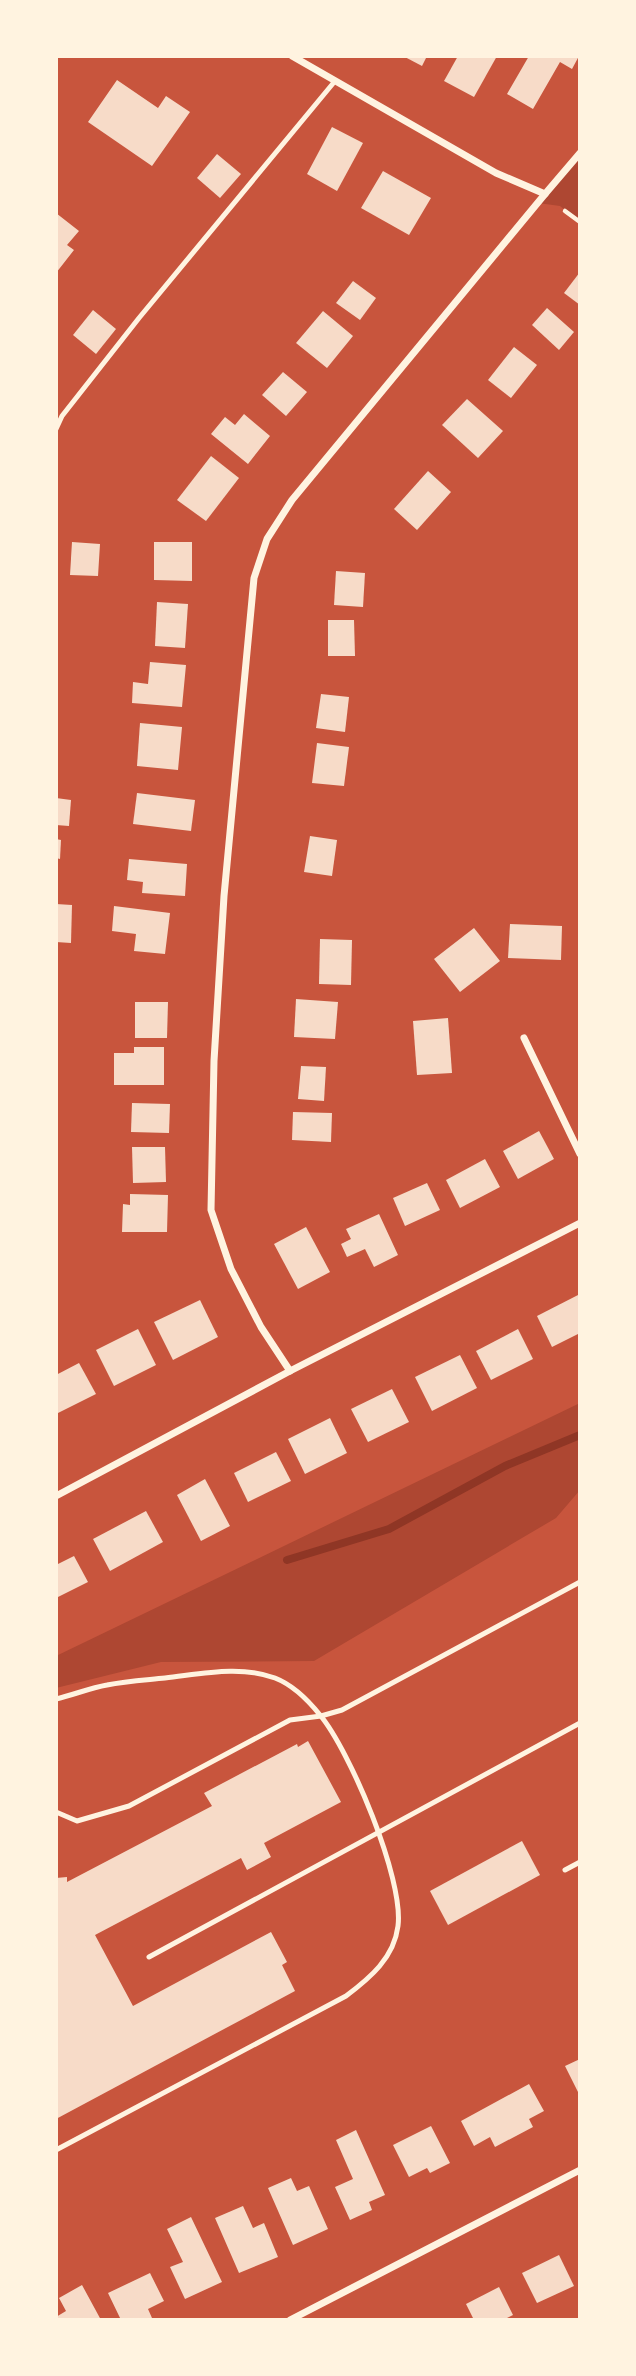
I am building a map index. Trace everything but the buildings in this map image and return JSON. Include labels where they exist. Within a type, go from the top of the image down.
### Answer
[{"type":"street","points":[[292,56],[496,173],[545,194]]},
{"type":"street","points":[[290,1371],[261,1327],[231,1269],[211,1210],[214,1061],[224,896],[254,578],[267,539],[292,500],[580,153]]},
{"type":"street","points":[[524,1038],[580,1154]]},
{"type":"street","points":[[56,1496],[290,1371],[580,1223]]},
{"type":"street","points":[[290,2320],[580,2171]]},
{"type":"lane","points":[[56,429],[62,416],[139,318],[335,81]]},
{"type":"lane","points":[[56,1812],[77,1821],[129,1806],[290,1720],[342,1710],[580,1582]]},
{"type":"lane","points":[[56,1699],[106,1685],[233,1671],[279,1679],[302,1695],[321,1716],[341,1749],[379,1830],[397,1902],[398,1927],[390,1950],[379,1969],[346,1996],[56,2150]]},
{"type":"lane","points":[[149,1957],[580,1723]]},
{"type":"lane","points":[[565,1870],[580,1862]]},
{"type":"path","points":[[565,211],[580,222]]},
{"type":"shaded area","points":[[580,153],[580,222],[560,206],[538,203]]},
{"type":"shaded area","points":[[580,1403],[580,1490],[556,1518],[314,1661],[161,1662],[56,1688],[56,1656]]},
{"type":"waterway","points":[[287,1560],[389,1529],[505,1466],[580,1435]]}]
